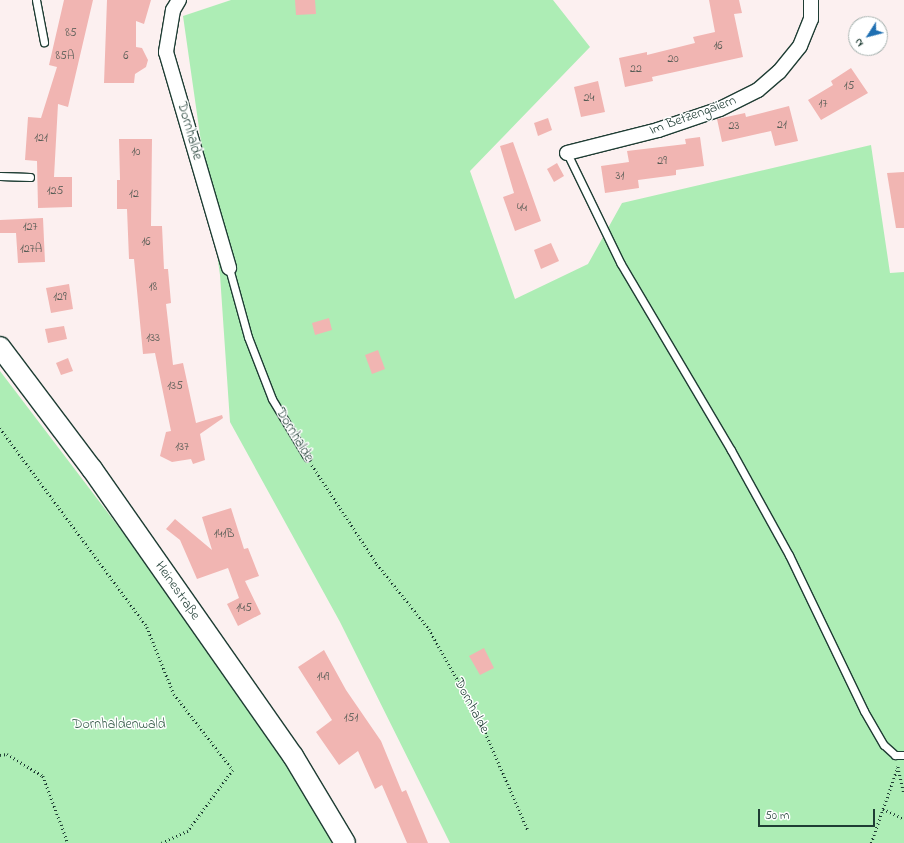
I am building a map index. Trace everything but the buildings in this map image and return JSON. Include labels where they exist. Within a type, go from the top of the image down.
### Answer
[{"type":"main road","name":"Heinestraße","points":[[0,347],[92,470],[294,756],[345,843]]},
{"type":"street","name":"Dornhalde","points":[[179,0],[173,10],[166,52],[229,268]]},
{"type":"street","name":"Im Betzengaiern","points":[[567,153],[658,130],[720,109],[758,90],[779,72],[800,46],[811,19],[811,0]]},
{"type":"lane","points":[[36,0],[44,42]]},
{"type":"lane","points":[[567,153],[621,264],[731,450],[789,555],[864,711],[884,745],[895,755],[904,755]]},
{"type":"lane","points":[[0,176],[30,177]]},
{"type":"lane","name":"Dornhalde","points":[[229,268],[248,337],[272,399],[307,457]]},
{"type":"path","points":[[0,428],[147,626],[174,694],[233,770],[188,831],[162,843]]},
{"type":"path","name":"Dornhalde","points":[[307,457],[377,564],[429,629],[479,718],[528,830]]},
{"type":"path","points":[[0,754],[7,754],[43,776],[68,843]]},
{"type":"path","points":[[871,843],[898,766],[904,794]]},
{"type":"path","points":[[884,809],[904,819]]},
{"type":"green space","points":[[231,0],[553,0],[590,47],[470,171],[515,299],[588,264],[622,203],[871,145],[890,273],[904,272],[904,843],[450,843],[340,622],[230,422],[220,275],[183,16]]},
{"type":"green space","name":"Dornhaldenwald","points":[[0,371],[293,756],[345,843],[0,843]]}]
